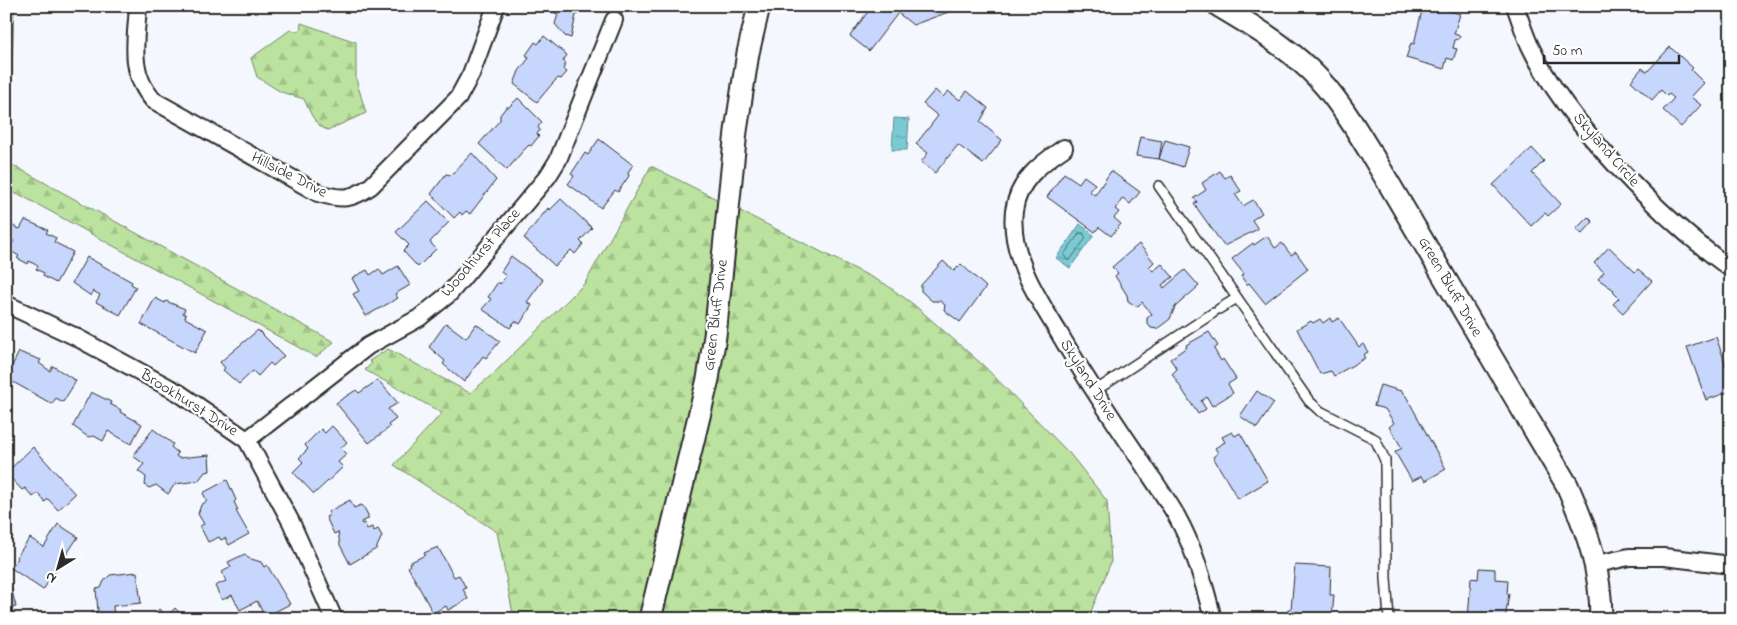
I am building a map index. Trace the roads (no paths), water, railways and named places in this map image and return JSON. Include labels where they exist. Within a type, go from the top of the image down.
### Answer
[{"type":"street","name":"Hillside Drive","points":[[138,6],[137,75],[142,88],[153,100],[318,193],[336,198],[358,195],[371,186],[449,109],[465,87],[496,6]]},
{"type":"street","name":"Green Bluff Drive","points":[[650,619],[711,361],[736,131],[748,53],[758,6]]},
{"type":"street","name":"Green Bluff Drive","points":[[1219,6],[1262,31],[1311,71],[1345,112],[1376,160],[1566,486],[1583,523],[1597,564],[1602,619]]},
{"type":"street","name":"Skyland Circle","points":[[1515,6],[1529,45],[1545,73],[1600,146],[1638,188],[1671,219],[1709,253],[1731,269]]},
{"type":"street","name":"Woodhurst Place","points":[[247,440],[368,346],[419,318],[449,294],[548,176],[558,160],[614,20]]},
{"type":"street","name":"Skyland Drive","points":[[1064,148],[1035,170],[1020,187],[1014,210],[1014,235],[1020,258],[1037,297],[1176,516],[1202,577],[1213,619]]},
{"type":"street","name":"Brookhurst Drive","points":[[6,304],[74,336],[178,393],[247,440],[291,522],[334,619]]},
{"type":"street","points":[[1597,564],[1629,557],[1664,557],[1731,565]]},
{"type":"lane","points":[[1159,186],[1309,401],[1320,411],[1375,439],[1385,460],[1386,578],[1389,619]]},
{"type":"lane","points":[[1095,391],[1236,298]]},
{"type":"water","points":[[894,118],[909,119],[907,150],[892,150]]},
{"type":"water","points":[[1080,224],[1094,235],[1070,268],[1056,258]]}]
